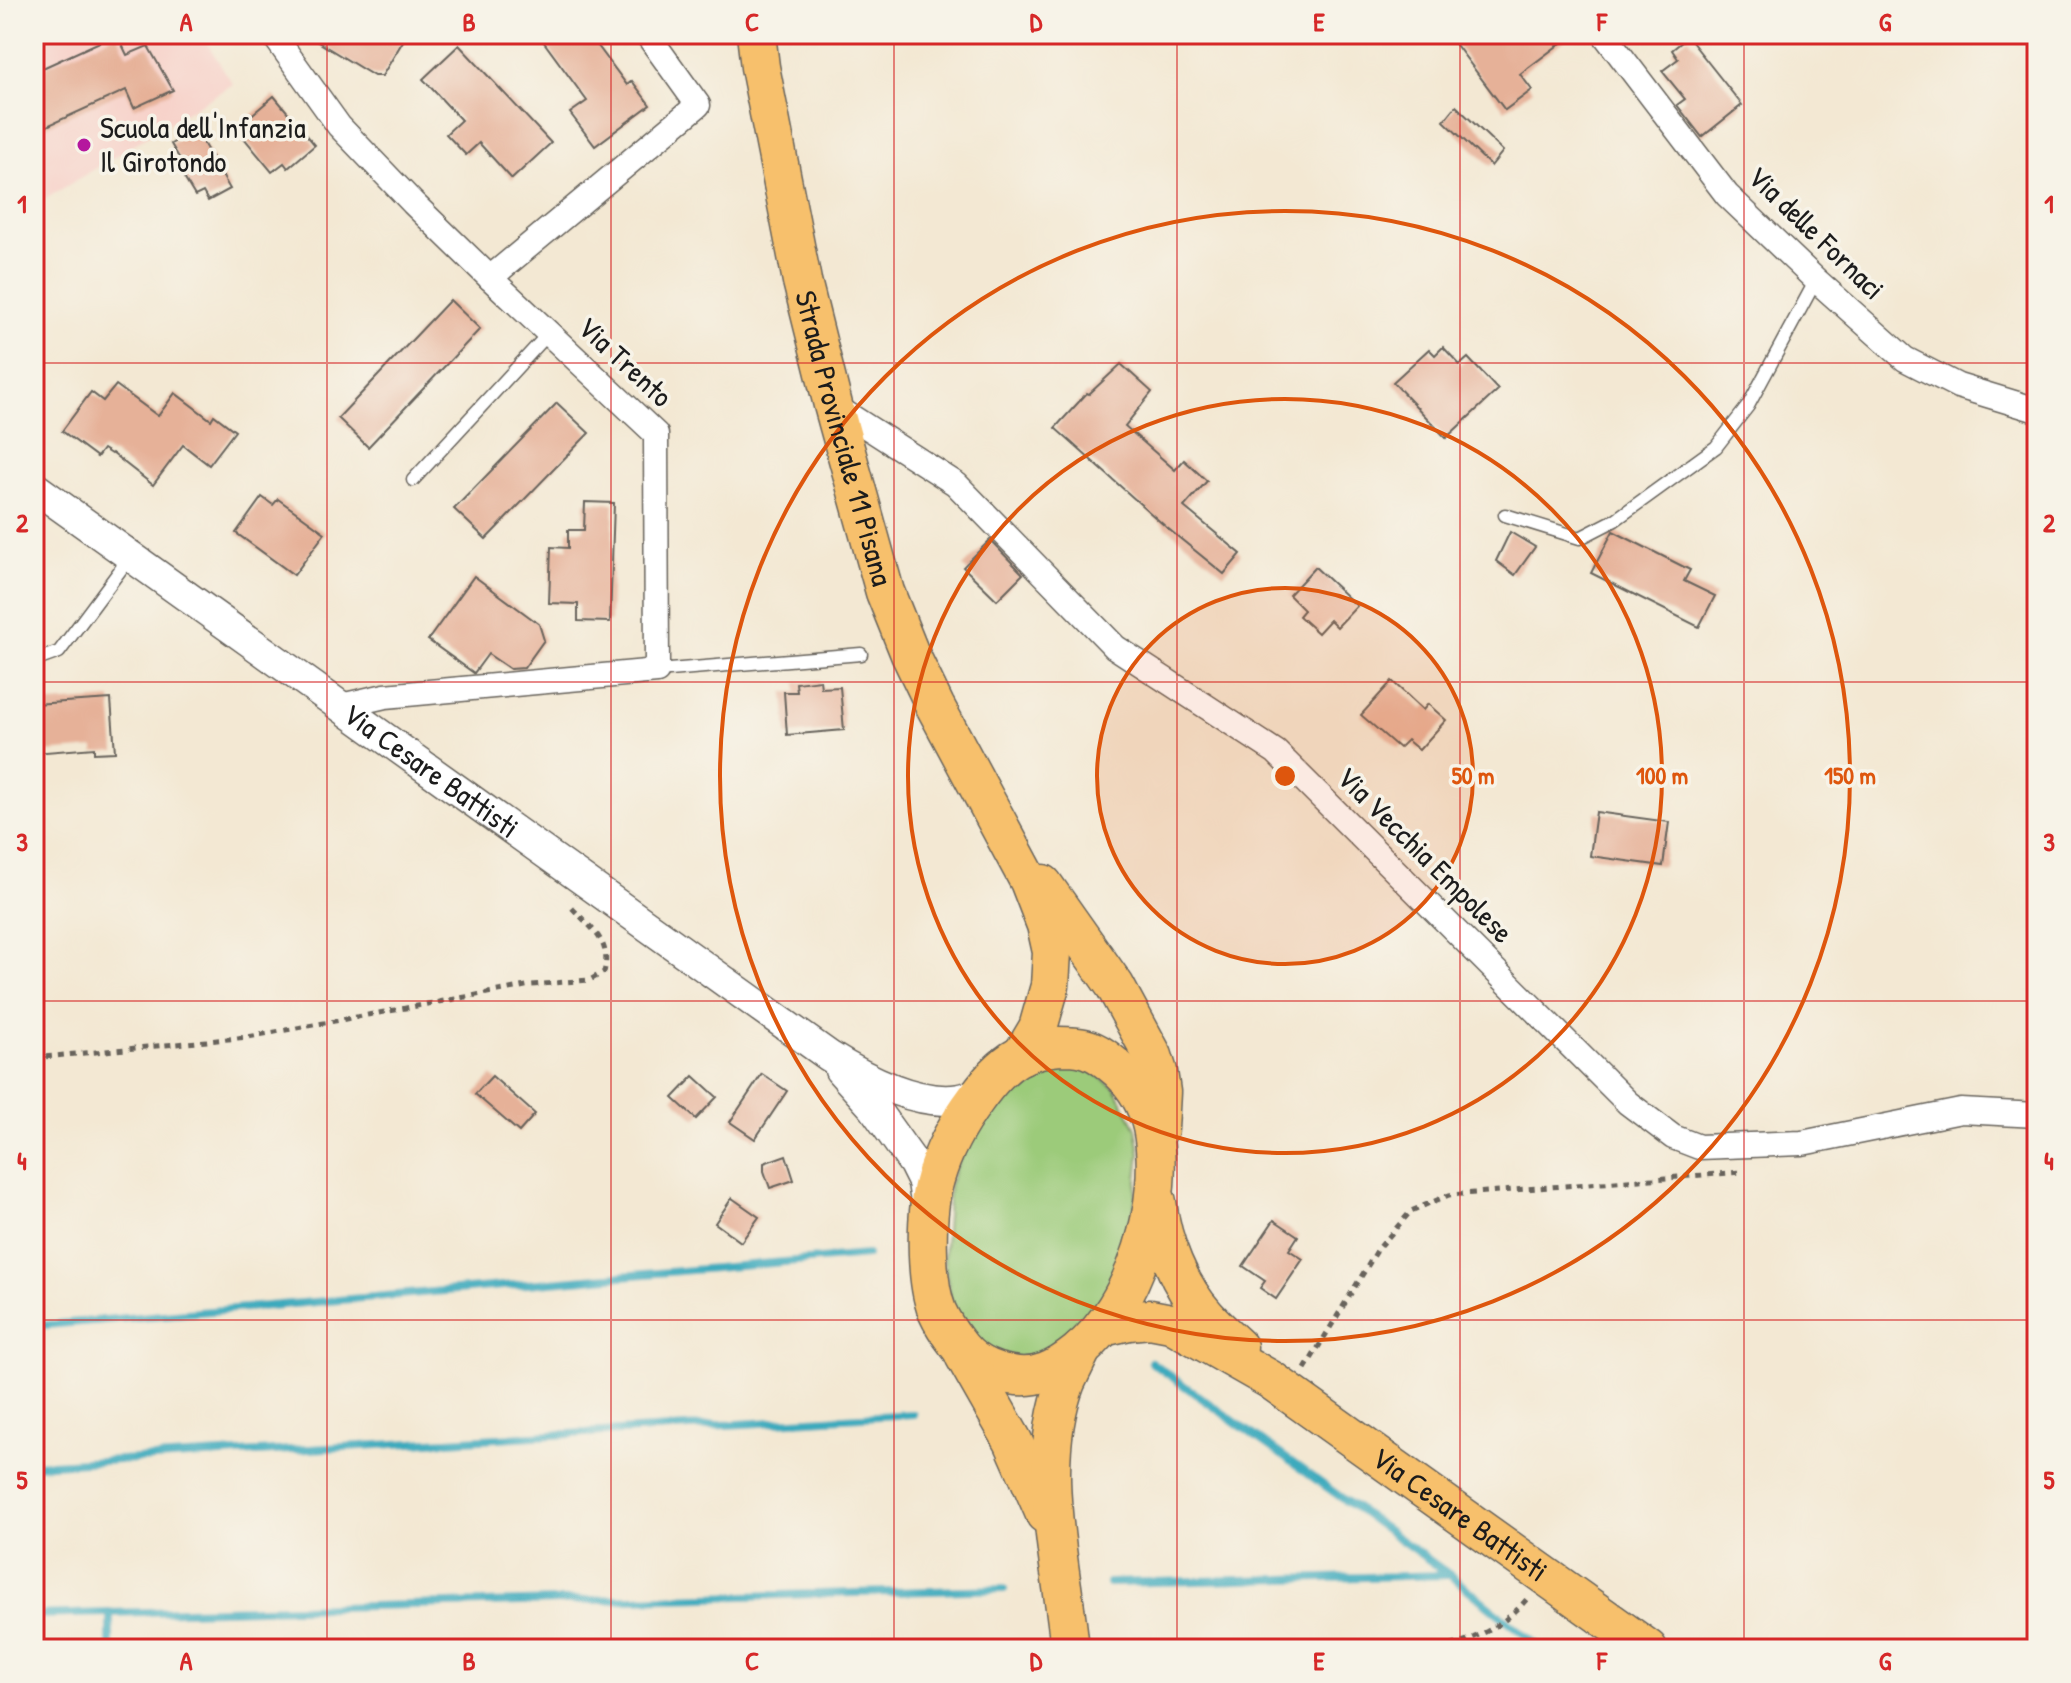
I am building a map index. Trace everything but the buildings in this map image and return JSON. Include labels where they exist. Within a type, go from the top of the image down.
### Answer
[{"type":"main road","name":"Strada Provinciale 11 Pisana","points":[[756,34],[802,281],[885,592],[935,706],[1029,881],[1046,925],[1052,952],[1050,986],[1038,1028],[1022,1055]]},
{"type":"main road","name":"Strada Provinciale 11 Pisana","points":[[996,820],[1115,986],[1153,1056],[1161,1092],[1155,1177]]},
{"type":"main road","name":"Via Cesare Battisti","points":[[1155,1177],[1147,1229],[1126,1291],[1093,1338],[1060,1366],[1037,1376],[996,1373],[976,1364],[948,1331],[937,1310],[928,1262],[934,1181],[946,1149],[983,1089],[1002,1069],[1022,1055],[1042,1048],[1084,1048],[1107,1059],[1127,1077],[1139,1094],[1151,1124],[1161,1231],[1187,1288],[1205,1314],[1280,1387]]},
{"type":"main road","name":"Via Cesare Battisti","points":[[1093,1338],[1129,1321],[1150,1319],[1171,1323],[1280,1387],[1648,1649]]},
{"type":"main road","points":[[1070,1649],[1055,1539],[1051,1463],[1066,1383],[1093,1338]]},
{"type":"main road","points":[[962,1351],[1013,1441],[1055,1539]]},
{"type":"street","name":"Via Trento","points":[[273,34],[339,126],[490,278],[656,434],[657,671]]},
{"type":"street","points":[[490,278],[698,105],[647,34]]},
{"type":"street","name":"Via delle Fornaci","points":[[1604,34],[1727,195],[1905,359],[1958,386],[2037,410]]},
{"type":"street","name":"Via Vecchia Empolese","points":[[833,405],[956,484],[1115,647],[1276,752],[1628,1103],[1673,1137],[1699,1147],[1802,1143],[1961,1111],[2037,1115]]},
{"type":"street","name":"Via Cesare Battisti","points":[[34,487],[829,1056],[866,1079],[921,1097],[963,1099],[983,1089]]},
{"type":"street","points":[[341,706],[385,696],[657,671]]},
{"type":"street","name":"Via Cesare Battisti","points":[[829,1056],[874,1108],[914,1164],[923,1182],[929,1232]]},
{"type":"lane","points":[[1505,515],[1580,538],[1615,520],[1716,447],[1748,406],[1816,280]]},
{"type":"lane","points":[[413,480],[548,334]]},
{"type":"lane","points":[[34,661],[59,652],[131,556]]},
{"type":"lane","points":[[657,671],[861,654]]},
{"type":"path","points":[[34,1058],[248,1037],[531,985],[590,980],[604,972],[607,960],[603,942],[566,902]]},
{"type":"path","points":[[1280,1387],[1378,1249],[1411,1211],[1449,1195],[1746,1172]]},
{"type":"path","points":[[1439,1649],[1489,1631],[1514,1614]]},
{"type":"shaded area","name":"Scuola dell'Infanzia Il Girotondo","points":[[34,34],[201,34],[233,84],[34,206]]},
{"type":"green space","points":[[1045,1063],[1080,1063],[1115,1088],[1136,1128],[1140,1153],[1132,1225],[1112,1284],[1071,1337],[1033,1360],[1001,1358],[973,1341],[952,1305],[944,1261],[949,1185],[969,1137],[1012,1081]]},
{"type":"waterway","points":[[34,1326],[867,1255]]},
{"type":"waterway","points":[[1151,1362],[1450,1575],[1542,1649]]},
{"type":"waterway","points":[[34,1465],[913,1414]]},
{"type":"waterway","points":[[1109,1583],[1449,1575]]},
{"type":"waterway","points":[[34,1615],[1004,1589]]},
{"type":"waterway","points":[[110,1613],[110,1649]]},
{"type":"place","name":"Scuola dell'Infanzia Il Girotondo","points":[[84,145]]}]
